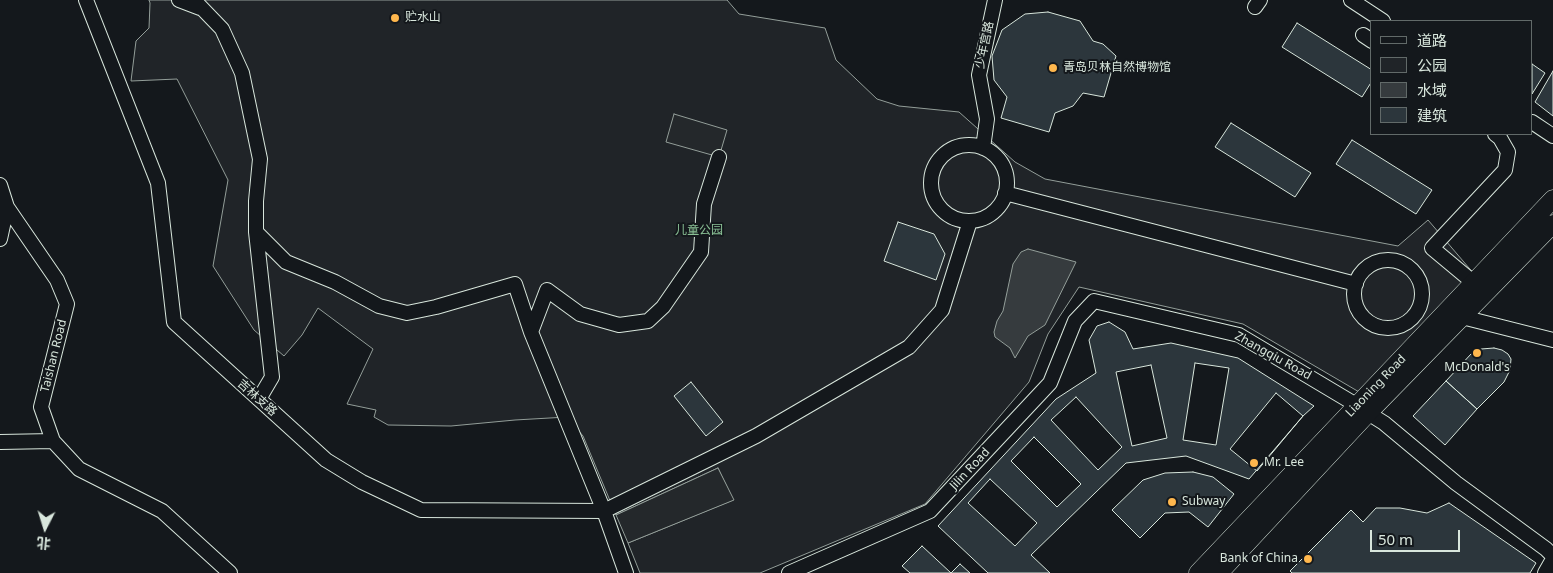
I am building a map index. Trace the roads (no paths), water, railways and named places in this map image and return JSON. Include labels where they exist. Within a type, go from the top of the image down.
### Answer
[{"type":"main road","name":"Liaoning Road","points":[[1219,573],[1474,283],[1553,199]]},
{"type":"main road","name":"Liaoning Road","points":[[1198,573],[1314,449],[1363,410],[1462,317],[1553,224]]},
{"type":"street","name":"吉林支路","points":[[86,0],[158,183],[174,322],[326,460],[362,482],[421,510],[604,510]]},
{"type":"street","points":[[179,0],[197,4],[222,30],[242,73],[260,160],[256,201],[256,232],[272,377],[259,399]]},
{"type":"street","name":"少年宫路","points":[[983,148],[987,119],[978,75],[995,0]]},
{"type":"street","points":[[1350,0],[1381,20]]},
{"type":"street","points":[[1533,123],[1553,136]]},
{"type":"street","points":[[1474,283],[1432,248],[1505,170],[1508,152],[1496,135]]},
{"type":"street","points":[[971,146],[983,148],[992,154],[1002,167],[1007,182],[1006,193],[1001,204],[982,219],[958,220],[942,210],[932,195],[930,183],[932,171],[938,160],[947,152],[958,147],[971,146]]},
{"type":"street","points":[[531,332],[547,290],[580,314],[619,325],[648,321],[663,308],[701,252],[704,204],[719,157]]},
{"type":"street","name":"Taishan Road","points":[[0,184],[7,207],[57,280],[67,304],[41,407],[53,441],[79,469],[162,511],[230,573]]},
{"type":"street","points":[[1006,193],[1356,284]]},
{"type":"street","points":[[0,239],[7,207]]},
{"type":"street","points":[[604,510],[756,436],[909,347],[942,310],[970,221]]},
{"type":"street","points":[[256,232],[286,262],[336,282],[380,306],[407,313],[436,307],[515,284],[531,332],[604,510],[626,573]]},
{"type":"street","points":[[1382,260],[1404,263],[1419,278],[1426,305],[1411,320],[1401,326],[1390,328],[1378,327],[1368,322],[1360,313],[1355,303],[1354,291],[1356,284],[1363,270],[1372,264],[1382,260]]},
{"type":"street","name":"Zhangqiu Road","points":[[1094,301],[1239,335],[1384,423],[1456,483],[1546,549],[1553,558]]},
{"type":"street","name":"Jilin Road","points":[[789,573],[930,511],[1050,383],[1075,321],[1094,301]]},
{"type":"street","points":[[1462,317],[1553,340]]},
{"type":"street","points":[[0,442],[53,441]]},
{"type":"street","points":[[1234,573],[1238,553]]},
{"type":"street","points":[[1545,573],[1553,558]]},
{"type":"water","points":[[1028,249],[1076,262],[1045,325],[1028,336],[1015,358],[1010,348],[995,337],[994,332],[997,321],[1003,311],[1013,264],[1021,252]]},
{"type":"place","name":"贮水山","points":[[395,18]]},
{"type":"place","name":"青岛贝林自然博物馆","points":[[1053,68]]},
{"type":"place","name":"McDonald's","points":[[1477,353]]},
{"type":"place","name":"Mr. Lee","points":[[1254,463]]},
{"type":"place","name":"Subway","points":[[1172,502]]},
{"type":"place","name":"Bank of China","points":[[1308,559]]},
{"type":"park label","name":"儿童公园","points":[[699,231]]}]
